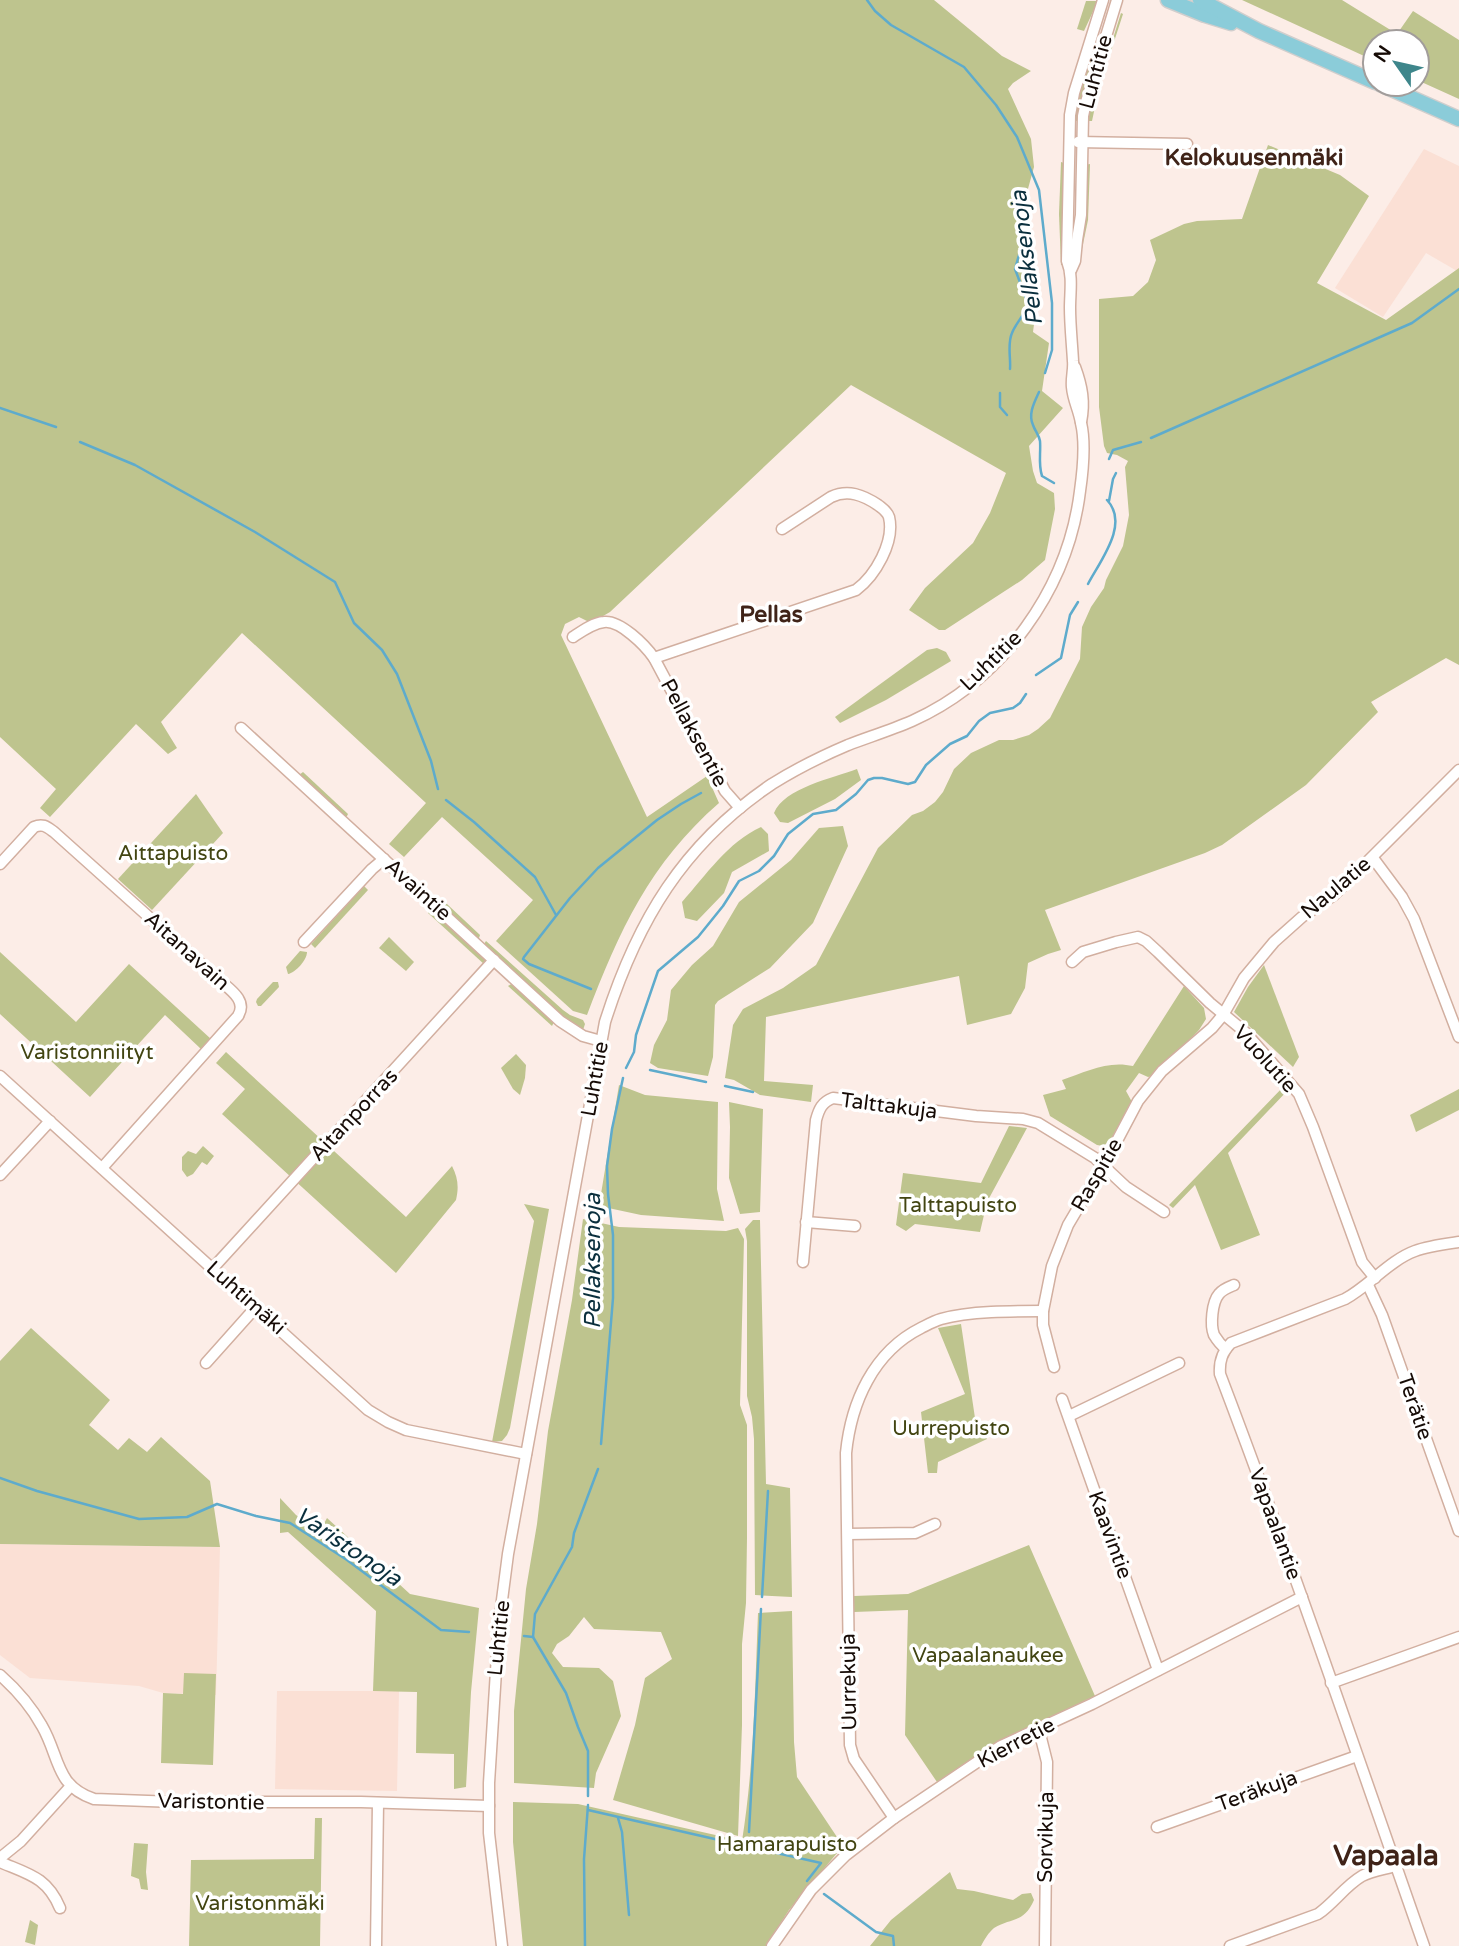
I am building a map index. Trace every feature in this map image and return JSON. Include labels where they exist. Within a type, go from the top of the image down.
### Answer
[{"type":"main road","points":[[1168,0],[1205,15],[1259,31]]},
{"type":"main road","points":[[1200,0],[1259,31],[1361,76]]},
{"type":"main road","points":[[1412,98],[1459,119]]},
{"type":"street","name":"Luhtitie","points":[[1071,270],[1067,261],[1070,115],[1074,93],[1103,0]]},
{"type":"street","name":"Luhtitie","points":[[502,1946],[489,1833],[493,1703],[499,1623],[508,1554],[601,1041],[618,983],[642,928],[658,902],[688,860],[740,808],[773,784],[825,755],[913,721],[967,688],[1009,649],[1046,596],[1072,534],[1080,491],[1083,459],[1081,422],[1074,404],[1072,385],[1074,364],[1070,311],[1071,270],[1075,261],[1082,215],[1083,116],[1117,0]]},
{"type":"street","points":[[1069,142],[1187,144]]},
{"type":"street","name":"Pellaksentie","points":[[740,808],[725,791],[654,658],[856,590],[874,573],[886,548],[889,519],[884,509],[868,498],[856,494],[838,494],[782,529]]},
{"type":"street","points":[[573,637],[609,621],[642,643],[654,658]]},
{"type":"street","name":"Avaintie","points":[[241,728],[560,1021],[583,1036],[601,1041]]},
{"type":"street","name":"Naulatie","points":[[1223,1014],[1244,978],[1274,942],[1334,895],[1459,770]]},
{"type":"street","name":"Aitanavain","points":[[0,863],[34,827],[40,824],[45,826],[241,1002],[238,1016],[102,1168]]},
{"type":"street","points":[[1373,858],[1402,897],[1414,919],[1459,1037]]},
{"type":"street","points":[[304,942],[384,859]]},
{"type":"street","name":"Vuolutie","points":[[1072,962],[1083,952],[1138,937],[1146,941],[1245,1032],[1299,1094],[1371,1282]]},
{"type":"street","name":"Aitanporras","points":[[213,1268],[494,960]]},
{"type":"street","name":"Raspitie","points":[[1054,1367],[1043,1325],[1043,1311],[1061,1241],[1146,1089],[1162,1071],[1212,1028],[1223,1014]]},
{"type":"street","name":"Luhtimäki","points":[[0,1076],[378,1417],[406,1430],[526,1454]]},
{"type":"street","name":"Talttakuja","points":[[803,1262],[816,1120],[821,1106],[833,1098],[976,1116],[1023,1119],[1038,1123],[1104,1165]]},
{"type":"street","points":[[0,1175],[50,1121]]},
{"type":"street","points":[[1104,1165],[1126,1187],[1164,1212]]},
{"type":"street","points":[[806,1222],[855,1226]]},
{"type":"street","points":[[1234,1285],[1218,1295],[1214,1314],[1214,1333],[1226,1349],[1231,1343],[1343,1300],[1415,1251],[1459,1242]]},
{"type":"street","name":"Terätie","points":[[1371,1282],[1459,1531]]},
{"type":"street","points":[[206,1363],[255,1308]]},
{"type":"street","name":"Uurrekuja","points":[[894,1818],[857,1765],[852,1753],[849,1718],[846,1453],[849,1428],[866,1381],[886,1356],[910,1334],[939,1320],[960,1315],[1043,1311]]},
{"type":"street","name":"Vapaalantie","points":[[1226,1349],[1220,1362],[1220,1374],[1302,1597],[1424,1946]]},
{"type":"street","points":[[1069,1416],[1179,1363]]},
{"type":"street","name":"Kaavintie","points":[[1062,1399],[1158,1670]]},
{"type":"street","points":[[848,1534],[915,1533],[935,1524]]},
{"type":"street","name":"Kierretie","points":[[772,1946],[812,1889],[846,1855],[894,1818],[1001,1746],[1039,1730],[1302,1597]]},
{"type":"street","points":[[1331,1683],[1459,1637]]},
{"type":"street","points":[[0,1675],[33,1711],[70,1787],[0,1860],[38,1878],[55,1896],[60,1908]]},
{"type":"street","name":"Sorvikuja","points":[[1039,1730],[1047,1762],[1045,1946]]},
{"type":"street","name":"Teräkuja","points":[[1157,1827],[1357,1756]]},
{"type":"street","name":"Varistontie","points":[[70,1787],[82,1795],[108,1800],[489,1806]]},
{"type":"street","points":[[376,1946],[378,1803]]},
{"type":"street","points":[[1230,1946],[1318,1914],[1362,1877],[1395,1866]]},
{"type":"shaded area","points":[[1424,149],[1459,166],[1459,269],[1457,271],[1426,253],[1383,317],[1335,288]]},
{"type":"shaded area","points":[[0,1544],[220,1547],[216,1695],[163,1693],[139,1686],[30,1678],[0,1655]]},
{"type":"shaded area","points":[[277,1691],[399,1691],[397,1791],[275,1789]]},
{"type":"green space","points":[[0,0],[934,0],[1002,56],[1031,71],[1008,89],[1031,139],[1034,167],[1026,196],[1030,211],[1030,266],[1037,301],[1033,332],[1049,343],[1042,391],[1063,408],[1029,446],[1037,483],[1054,493],[1055,509],[1045,560],[1022,580],[945,630],[939,630],[909,610],[925,588],[973,543],[990,513],[1006,473],[851,385],[610,612],[591,623],[579,617],[565,624],[561,635],[647,817],[707,776],[719,803],[695,826],[655,874],[611,955],[587,1015],[573,1011],[496,941],[533,900],[442,817],[404,857],[389,844],[426,803],[242,633],[161,722],[177,748],[168,754],[136,724],[50,817],[40,808],[56,789],[0,737]]},
{"type":"green space","points":[[1242,0],[1342,0],[1387,28],[1361,28],[1361,55]]},
{"type":"green space","points":[[1086,1],[1098,1],[1084,31],[1077,29]]},
{"type":"green space","points":[[1413,11],[1459,40],[1459,99],[1431,86],[1431,28],[1401,28]]},
{"type":"green space","points":[[1121,13],[1123,14],[1099,88],[1092,121],[1089,121],[1087,116],[1100,67],[1111,45]]},
{"type":"green space","points":[[1093,49],[1079,121],[1073,121],[1076,98]]},
{"type":"green space","points":[[1268,145],[1340,175],[1369,196],[1317,283],[1386,320],[1459,268],[1459,665],[1446,658],[1371,702],[1378,712],[1306,785],[1222,845],[1045,910],[1061,950],[1028,963],[1025,988],[1011,1014],[967,1025],[959,976],[766,1017],[764,1081],[813,1085],[811,1102],[760,1095],[734,1080],[725,1078],[733,1025],[743,1009],[783,988],[816,965],[878,848],[912,815],[935,802],[954,769],[971,753],[999,740],[1013,740],[1029,735],[1050,718],[1080,659],[1082,627],[1123,546],[1129,515],[1125,467],[1128,461],[1107,453],[1104,446],[1099,407],[1099,299],[1133,296],[1148,282],[1156,260],[1150,240],[1197,221],[1242,219]]},
{"type":"green space","points":[[1061,162],[1064,163],[1063,265],[1059,214]]},
{"type":"green space","points":[[1090,164],[1088,220],[1080,249],[1085,165]]},
{"type":"green space","points":[[937,648],[946,652],[951,661],[886,700],[840,723],[835,717],[927,650]]},
{"type":"green space","points":[[857,769],[861,780],[835,799],[788,823],[780,822],[774,813],[779,804],[798,790]]},
{"type":"green space","points":[[303,772],[348,814],[347,816],[299,775]]},
{"type":"green space","name":"Aittapuisto","points":[[196,794],[223,833],[152,910],[118,879]]},
{"type":"green space","points":[[843,826],[848,846],[813,923],[770,968],[715,1005],[713,1057],[708,1076],[658,1068],[650,1063],[654,1045],[667,1020],[671,990],[713,946],[739,902],[791,860],[819,828]]},
{"type":"green space","points":[[761,827],[768,834],[769,851],[732,872],[724,893],[697,921],[685,918],[682,902],[728,850]]},
{"type":"green space","points":[[364,886],[368,890],[315,948],[311,944]]},
{"type":"green space","points":[[444,904],[480,935],[479,938],[443,907]]},
{"type":"green space","points":[[432,909],[486,960],[485,965],[428,913]]},
{"type":"green space","points":[[389,937],[414,962],[406,971],[379,948]]},
{"type":"green space","points":[[486,941],[563,1010],[583,1020],[583,1030],[561,1016],[484,944]]},
{"type":"green space","points":[[300,951],[307,952],[305,959],[297,969],[288,974],[286,967]]},
{"type":"green space","name":"Varistonniityt","points":[[0,952],[76,1022],[129,964],[211,1039],[201,1049],[165,1015],[90,1097],[0,1014]]},
{"type":"green space","points":[[1264,965],[1299,1057],[1293,1067],[1234,1012]]},
{"type":"green space","points":[[273,982],[278,982],[279,987],[258,1006],[257,999]]},
{"type":"green space","points":[[513,983],[554,1022],[552,1026],[508,986]]},
{"type":"green space","points":[[1184,986],[1204,1008],[1206,1019],[1199,1030],[1156,1075],[1148,1077],[1139,1073],[1126,1091],[1132,1102],[1110,1141],[1103,1146],[1097,1145],[1050,1116],[1043,1095],[1066,1089],[1062,1080],[1106,1066],[1133,1066]]},
{"type":"green space","points":[[226,1052],[406,1217],[452,1166],[457,1183],[456,1200],[396,1273],[222,1114],[245,1089],[216,1063]]},
{"type":"green space","points":[[516,1054],[526,1065],[520,1095],[513,1089],[501,1068]]},
{"type":"green space","points":[[619,1085],[645,1095],[718,1102],[717,1189],[724,1221],[641,1215],[599,1206]]},
{"type":"green space","points":[[1285,1085],[1288,1090],[1228,1153],[1260,1235],[1221,1250],[1195,1185],[1173,1208],[1169,1205]]},
{"type":"green space","points":[[1459,1089],[1459,1110],[1416,1132],[1410,1115]]},
{"type":"green space","points":[[729,1102],[763,1109],[760,1212],[740,1214],[729,1178]]},
{"type":"green space","name":"Talttapuisto","points":[[1009,1126],[1027,1128],[987,1202],[980,1232],[915,1224],[906,1231],[896,1225],[903,1173],[981,1183]]},
{"type":"green space","points":[[203,1146],[214,1156],[207,1165],[202,1162],[193,1174],[187,1177],[182,1170],[182,1157],[188,1151],[196,1154]]},
{"type":"green space","points":[[524,1204],[549,1209],[510,1428],[502,1441],[492,1442],[534,1221]]},
{"type":"green space","points":[[583,1219],[619,1227],[726,1231],[738,1228],[744,1239],[740,1405],[747,1425],[747,1538],[738,1836],[613,1800],[635,1725],[645,1678],[672,1659],[661,1632],[594,1629],[584,1617],[569,1636],[557,1644],[552,1653],[563,1667],[599,1668],[613,1681],[621,1716],[596,1773],[594,1788],[514,1783],[514,1711],[526,1589],[548,1431],[572,1300]]},
{"type":"green space","points":[[753,1220],[760,1220],[766,1484],[790,1488],[792,1597],[755,1595],[754,1439],[747,1396],[745,1229]]},
{"type":"green space","name":"Uurrepuisto","points":[[961,1324],[975,1418],[987,1439],[938,1462],[937,1473],[928,1473],[921,1412],[965,1394],[938,1328]]},
{"type":"green space","points":[[31,1328],[110,1400],[89,1425],[118,1450],[129,1438],[147,1452],[161,1437],[210,1481],[220,1547],[0,1544],[0,1361]]},
{"type":"green space","points":[[280,1498],[296,1515],[320,1531],[327,1518],[410,1594],[479,1608],[466,1787],[454,1789],[454,1754],[416,1753],[417,1692],[373,1691],[376,1611],[288,1532],[280,1533]]},
{"type":"green space","name":"Vapaalanaukee","points":[[1029,1545],[1095,1696],[1001,1740],[937,1782],[905,1735],[908,1610],[854,1612],[854,1596],[908,1594]]},
{"type":"green space","name":"Hamarapuisto","points":[[792,1611],[797,1777],[843,1846],[789,1910],[766,1946],[523,1946],[513,1842],[513,1802],[578,1804],[742,1841],[752,1756],[758,1613]]},
{"type":"green space","points":[[184,1673],[216,1674],[213,1765],[161,1763],[163,1693],[183,1694]]},
{"type":"green space","name":"Varistonmäki","points":[[315,1818],[322,1818],[320,1946],[189,1946],[191,1860],[314,1859]]},
{"type":"green space","points":[[134,1843],[148,1844],[148,1890],[141,1889],[139,1879],[131,1876]]},
{"type":"green space","points":[[950,1872],[957,1889],[1013,1900],[1022,1894],[1031,1893],[1034,1900],[1022,1916],[994,1928],[981,1946],[870,1946],[891,1920]]},
{"type":"green space","points":[[30,1920],[38,1925],[35,1945],[25,1942]]},
{"type":"waterway","name":"Pellaksenoja","points":[[867,0],[891,25],[964,67],[996,105],[1017,137],[1039,190],[1052,303],[1052,350],[1045,373]]},
{"type":"waterway","name":"Pellaksenoja","points":[[1010,369],[1011,337],[1027,306],[1015,269],[1028,224],[1028,203]]},
{"type":"waterway","points":[[1151,438],[1412,323],[1459,289]]},
{"type":"waterway","name":"Pellaksenoja","points":[[1039,392],[1031,417],[1040,441],[1042,476],[1054,483]]},
{"type":"waterway","name":"Pellaksenoja","points":[[1000,393],[1000,407],[1007,415]]},
{"type":"waterway","points":[[0,408],[56,427]]},
{"type":"waterway","points":[[80,442],[135,465],[255,532],[335,582],[354,623],[382,650],[397,674],[431,761],[438,789]]},
{"type":"waterway","points":[[1109,459],[1113,450],[1141,442]]},
{"type":"waterway","points":[[1109,501],[1116,473]]},
{"type":"waterway","name":"Pellaksenoja","points":[[1088,584],[1111,542],[1114,531],[1113,510],[1107,500]]},
{"type":"waterway","name":"Pellaksenoja","points":[[1036,675],[1061,658],[1070,615],[1078,602]]},
{"type":"waterway","name":"Pellaksenoja","points":[[626,1068],[634,1052],[636,1035],[658,971],[698,937],[739,881],[759,871],[774,856],[788,834],[813,814],[836,810],[868,780],[882,778],[908,784],[915,782],[926,765],[950,744],[967,736],[979,721],[990,713],[1013,708],[1026,694]]},
{"type":"waterway","points":[[591,989],[529,964],[523,959],[570,898],[598,868],[657,820],[701,793]]},
{"type":"waterway","points":[[446,800],[535,877],[556,915]]},
{"type":"waterway","points":[[650,1070],[706,1082]]},
{"type":"waterway","name":"Pellaksenoja","points":[[601,1444],[613,1298],[613,1235],[607,1166],[623,1078]]},
{"type":"waterway","points":[[725,1086],[753,1092]]},
{"type":"waterway","name":"Pellaksenoja","points":[[533,1637],[535,1614],[572,1547],[574,1533],[598,1469]]},
{"type":"waterway","name":"Varistonoja","points":[[0,1478],[139,1519],[187,1517],[217,1504],[290,1523],[347,1560],[441,1630],[469,1632]]},
{"type":"waterway","points":[[762,1597],[768,1491]]},
{"type":"waterway","points":[[749,1832],[761,1609]]},
{"type":"waterway","name":"Varistonoja","points":[[524,1636],[533,1637]]},
{"type":"waterway","points":[[533,1637],[566,1693],[588,1751],[588,1796]]},
{"type":"waterway","points":[[585,1946],[584,1859],[588,1805]]},
{"type":"waterway","points":[[588,1810],[732,1843]]},
{"type":"waterway","points":[[618,1818],[622,1832],[629,1915]]},
{"type":"waterway","points":[[741,1845],[821,1863],[807,1881]]},
{"type":"waterway","points":[[824,1894],[876,1932],[893,1936],[894,1946]]},
{"type":"district","name":"Kelokuusenmäki","points":[[1254,158]]},
{"type":"district","name":"Pellas","points":[[771,615]]},
{"type":"district","name":"Vapaala","points":[[1386,1856]]}]
